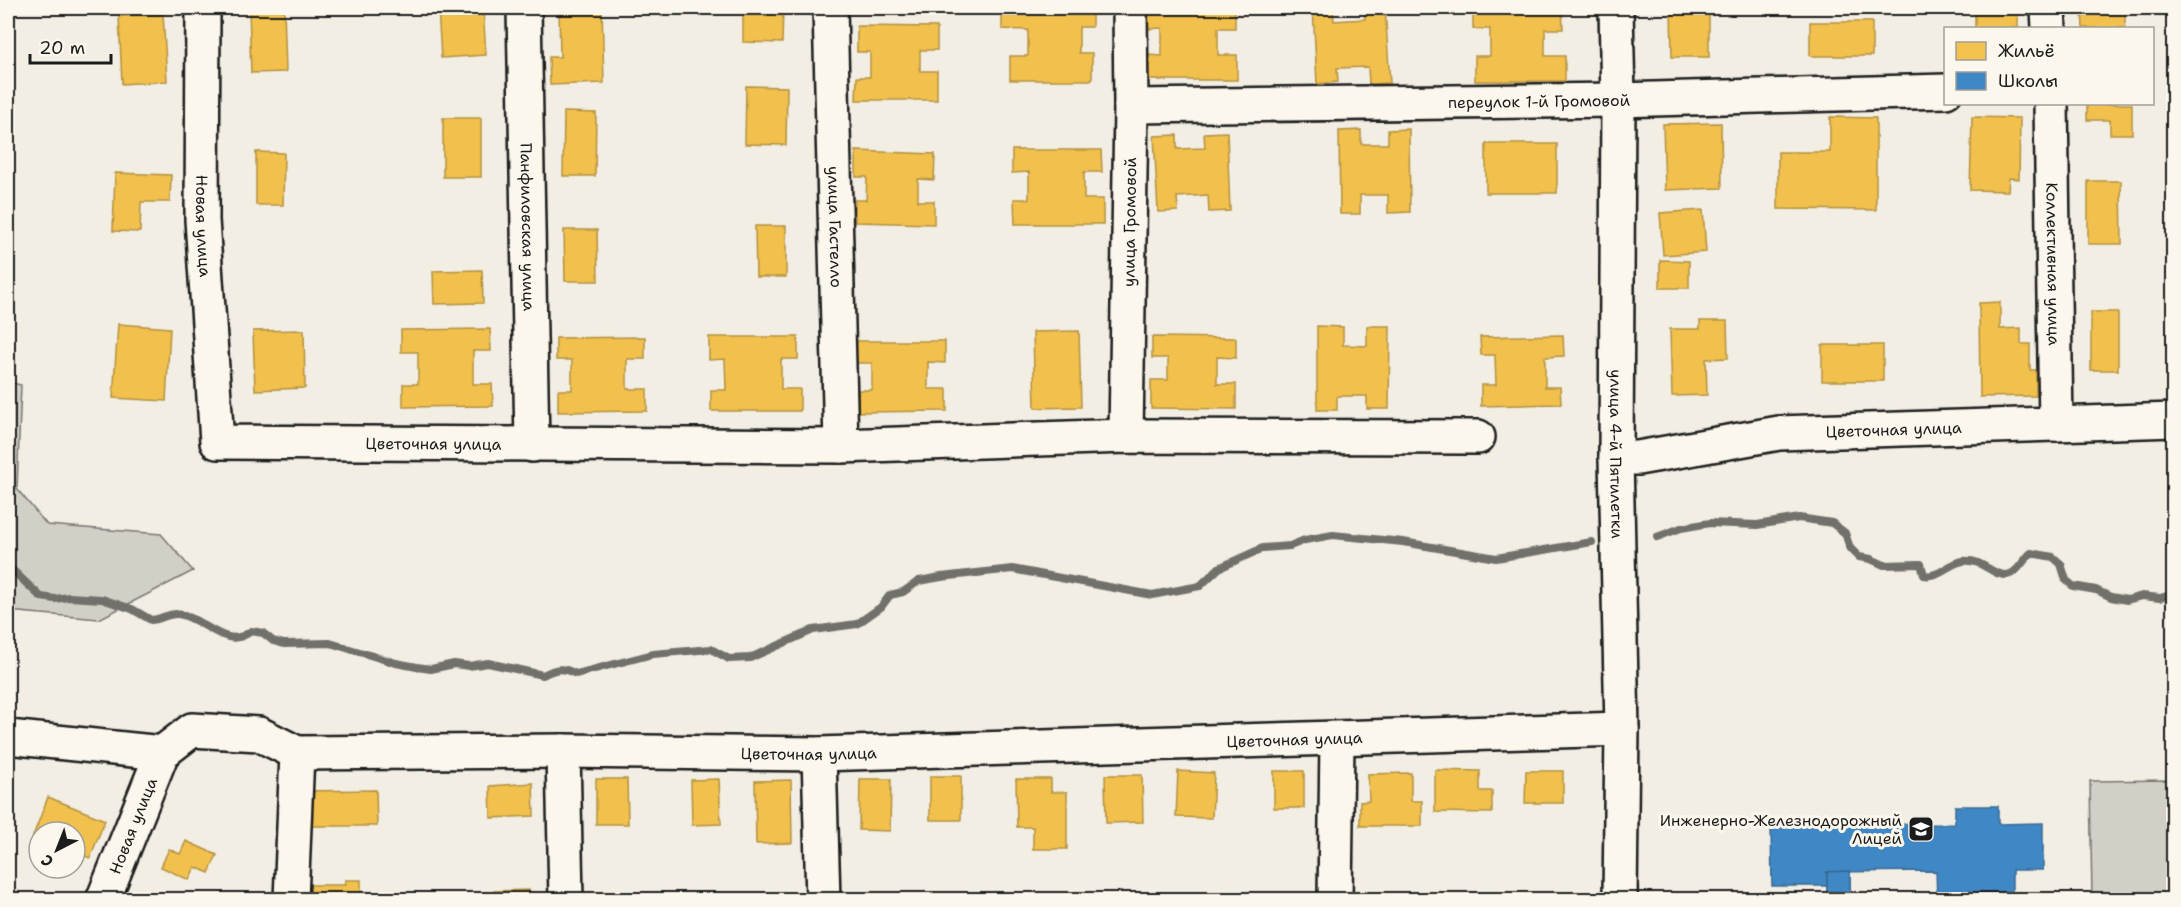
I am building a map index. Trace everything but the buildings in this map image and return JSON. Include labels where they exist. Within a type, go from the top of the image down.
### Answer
[{"type":"street","name":"Новая улица","points":[[203,8],[202,220],[217,442]]},
{"type":"street","name":"Панфиловская улица","points":[[524,8],[532,445]]},
{"type":"street","name":"улица Гастелло","points":[[830,8],[841,446]]},
{"type":"street","name":"улица Громовой","points":[[1126,436],[1131,106],[1130,8]]},
{"type":"street","name":"улица 4-й Пятилетки","points":[[1616,8],[1618,100],[1616,458],[1622,729],[1620,900]]},
{"type":"street","points":[[2048,8],[2049,27]]},
{"type":"street","name":"переулок 1-й Громовой","points":[[1131,106],[1618,100],[1944,91]]},
{"type":"street","name":"Коллективная улица","points":[[2051,105],[2056,424]]},
{"type":"street","name":"Цветочная улица","points":[[1616,458],[1638,458],[1779,433],[2174,420]]},
{"type":"street","name":"Цветочная улица","points":[[217,442],[841,446],[1126,436],[1478,437]]},
{"type":"street","name":"Цветочная улица","points":[[162,753],[192,730],[259,734],[297,753],[563,751],[819,754],[1337,740],[1622,729]]},
{"type":"street","points":[[8,736],[162,753]]},
{"type":"street","points":[[1335,900],[1337,740]]},
{"type":"street","points":[[563,751],[566,900]]},
{"type":"street","name":"Новая улица","points":[[103,900],[162,753]]},
{"type":"street","points":[[291,900],[297,753]]},
{"type":"street","points":[[819,754],[823,900]]},
{"type":"shaded area","points":[[8,382],[21,385],[17,489],[47,525],[161,534],[193,571],[99,619],[8,611]]},
{"type":"shaded area","points":[[2173,780],[2173,899],[2092,899],[2090,781]]},
{"type":"waterway","points":[[1657,537],[1681,528],[1710,523],[1757,525],[1799,518],[1832,523],[1845,533],[1850,548],[1859,557],[1884,565],[1921,564],[1924,575],[1934,574],[1963,561],[1976,562],[1996,573],[2007,575],[2017,569],[2031,553],[2053,557],[2061,564],[2066,580],[2073,586],[2096,590],[2111,597],[2127,600],[2142,596],[2160,598],[2174,594]]},
{"type":"waterway","points":[[8,566],[41,597],[102,599],[132,609],[151,620],[178,614],[233,638],[251,631],[263,633],[273,641],[284,644],[330,643],[417,667],[431,669],[454,664],[469,666],[488,663],[543,675],[560,669],[576,674],[653,654],[711,649],[729,659],[750,658],[813,630],[857,624],[881,607],[890,595],[903,592],[919,581],[941,577],[1012,569],[1152,595],[1200,586],[1219,568],[1263,548],[1290,546],[1305,540],[1333,535],[1403,542],[1496,558],[1592,542]]},
{"type":"place","name":"Инженерно-Железнодорожный Лицей","points":[[1921,829]]}]
